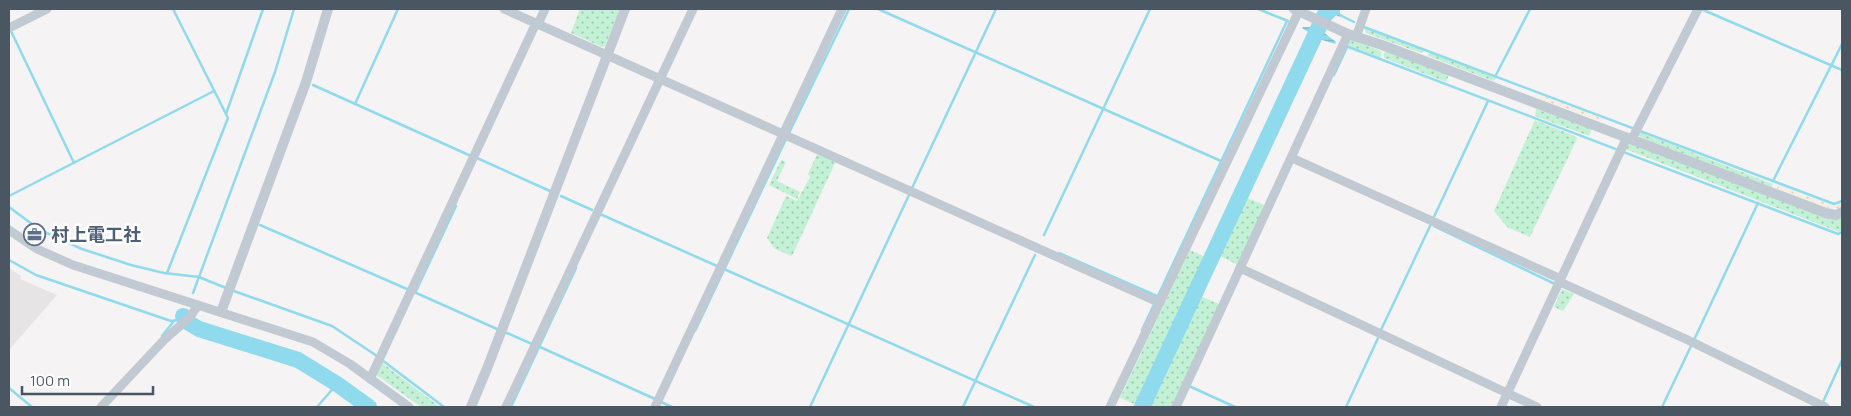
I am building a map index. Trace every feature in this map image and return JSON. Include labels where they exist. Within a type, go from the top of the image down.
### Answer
[{"type":"street","points":[[10,27],[47,9]]},
{"type":"street","points":[[222,312],[306,82],[328,9]]},
{"type":"street","points":[[504,9],[1157,302]]},
{"type":"street","points":[[370,379],[545,9]]},
{"type":"street","points":[[470,407],[488,366],[625,9]]},
{"type":"street","points":[[506,407],[693,9]]},
{"type":"street","points":[[655,407],[842,9]]},
{"type":"street","points":[[1110,407],[1157,302],[1292,23],[1296,9],[1352,36],[1634,134],[1826,213],[1836,215],[1842,212]]},
{"type":"street","points":[[1176,407],[1242,269],[1292,158],[1366,9]]},
{"type":"street","points":[[1501,407],[1561,283],[1621,151],[1634,134],[1698,9]]},
{"type":"street","points":[[1292,158],[1690,341],[1825,407]]},
{"type":"street","points":[[9,230],[37,249],[73,265],[313,342],[333,352],[409,407]]},
{"type":"street","points":[[1242,269],[1537,407]]},
{"type":"street","points":[[101,407],[165,339],[190,318],[198,305]]},
{"type":"shaded area","points":[[9,268],[21,276],[20,279],[57,295],[9,350]]},
{"type":"green space","points":[[580,9],[620,9],[605,46],[602,47],[571,33]]},
{"type":"green space","points":[[1364,28],[1425,50],[1421,53],[1366,33]]},
{"type":"green space","points":[[1350,39],[1381,51],[1381,58],[1347,45]]},
{"type":"green space","points":[[1386,51],[1449,75],[1446,82],[1384,58]]},
{"type":"green space","points":[[1429,51],[1497,78],[1493,81],[1428,56]]},
{"type":"green space","points":[[1536,109],[1592,128],[1589,136],[1535,116]]},
{"type":"green space","points":[[1535,120],[1575,136],[1577,139],[1530,237],[1507,227],[1494,211]]},
{"type":"green space","points":[[1640,132],[1773,184],[1771,188],[1642,138],[1639,136]]},
{"type":"green space","points":[[1630,143],[1831,219],[1842,218],[1842,230],[1839,232],[1625,149]]},
{"type":"green space","points":[[817,154],[836,161],[792,256],[775,249],[767,238],[786,196],[797,201],[810,177],[808,174]]},
{"type":"green space","points":[[781,160],[786,162],[777,181],[800,192],[797,199],[769,185]]},
{"type":"green space","points":[[1245,197],[1267,206],[1238,265],[1218,255]]},
{"type":"green space","points":[[1190,250],[1208,258],[1137,405],[1120,398]]},
{"type":"green space","points":[[1562,289],[1574,294],[1563,311],[1554,307]]},
{"type":"green space","points":[[1198,295],[1221,305],[1171,407],[1146,407]]},
{"type":"green space","points":[[381,362],[440,407],[421,407],[375,374]]},
{"type":"sand","points":[[1541,95],[1604,119],[1600,121],[1540,99]]},
{"type":"sand","points":[[1778,185],[1831,205],[1836,206],[1842,203],[1842,208],[1829,208],[1777,190]]},
{"type":"water","points":[[1320,9],[1340,9],[1340,17],[1329,15],[1323,32],[1336,42],[1335,44],[1310,36],[1310,33],[1302,28],[1314,27],[1322,11]]},
{"type":"waterway","points":[[167,273],[228,118],[173,9]]},
{"type":"waterway","points":[[226,114],[263,9]]},
{"type":"waterway","points":[[193,293],[275,72],[294,9]]},
{"type":"waterway","points":[[355,104],[398,9]]},
{"type":"waterway","points":[[789,133],[849,9]]},
{"type":"waterway","points":[[878,9],[1221,161]]},
{"type":"waterway","points":[[912,188],[996,9]]},
{"type":"waterway","points":[[1044,235],[1150,9]]},
{"type":"waterway","points":[[1258,9],[1288,21]]},
{"type":"waterway","points":[[1142,407],[1324,16],[1331,9]]},
{"type":"waterway","points":[[1496,75],[1530,9]]},
{"type":"waterway","points":[[1701,9],[1842,70]]},
{"type":"waterway","points":[[1340,15],[1354,22]]},
{"type":"waterway","points":[[1142,330],[1287,21]]},
{"type":"waterway","points":[[1364,27],[1834,204],[1842,201]]},
{"type":"waterway","points":[[10,29],[74,163]]},
{"type":"waterway","points":[[1773,181],[1842,44]]},
{"type":"waterway","points":[[1346,46],[1838,234],[1842,232]]},
{"type":"waterway","points":[[1334,75],[1347,47]]},
{"type":"waterway","points":[[313,85],[471,156]]},
{"type":"waterway","points":[[9,196],[214,91]]},
{"type":"waterway","points":[[1433,219],[1488,101]]},
{"type":"waterway","points":[[695,331],[786,139]]},
{"type":"waterway","points":[[477,158],[550,191]]},
{"type":"waterway","points":[[810,407],[909,195]]},
{"type":"waterway","points":[[561,196],[592,210]]},
{"type":"waterway","points":[[1694,340],[1758,203]]},
{"type":"waterway","points":[[416,291],[456,206]]},
{"type":"waterway","points":[[9,207],[40,230],[82,249],[131,265],[164,273],[199,277],[226,288]]},
{"type":"waterway","points":[[600,214],[717,266]]},
{"type":"waterway","points":[[1381,330],[1431,224]]},
{"type":"waterway","points":[[260,225],[407,289]]},
{"type":"waterway","points":[[1434,226],[1555,284]]},
{"type":"waterway","points":[[1059,253],[1157,296]]},
{"type":"waterway","points":[[963,407],[1035,255]]},
{"type":"waterway","points":[[9,260],[36,275],[171,321],[178,320],[187,310]]},
{"type":"waterway","points":[[511,407],[576,268]]},
{"type":"waterway","points":[[724,269],[1034,407]]},
{"type":"waterway","points":[[231,290],[332,326],[377,356]]},
{"type":"waterway","points":[[414,292],[497,329]]},
{"type":"waterway","points":[[183,316],[189,323],[199,329],[298,360],[337,384],[369,407]]},
{"type":"waterway","points":[[162,336],[174,321]]},
{"type":"waterway","points":[[507,333],[532,344]]},
{"type":"waterway","points":[[1346,407],[1379,336]]},
{"type":"waterway","points":[[1662,407],[1691,346]]},
{"type":"waterway","points":[[540,347],[655,399]]},
{"type":"waterway","points":[[382,360],[444,407]]},
{"type":"waterway","points":[[1823,402],[1842,360]]},
{"type":"waterway","points":[[317,407],[337,384]]},
{"type":"waterway","points":[[1189,386],[1235,407]]},
{"type":"waterway","points":[[9,388],[32,407]]},
{"type":"waterway","points":[[661,402],[672,407]]},
{"type":"place","name":"村上電工社","points":[[35,234]]}]
